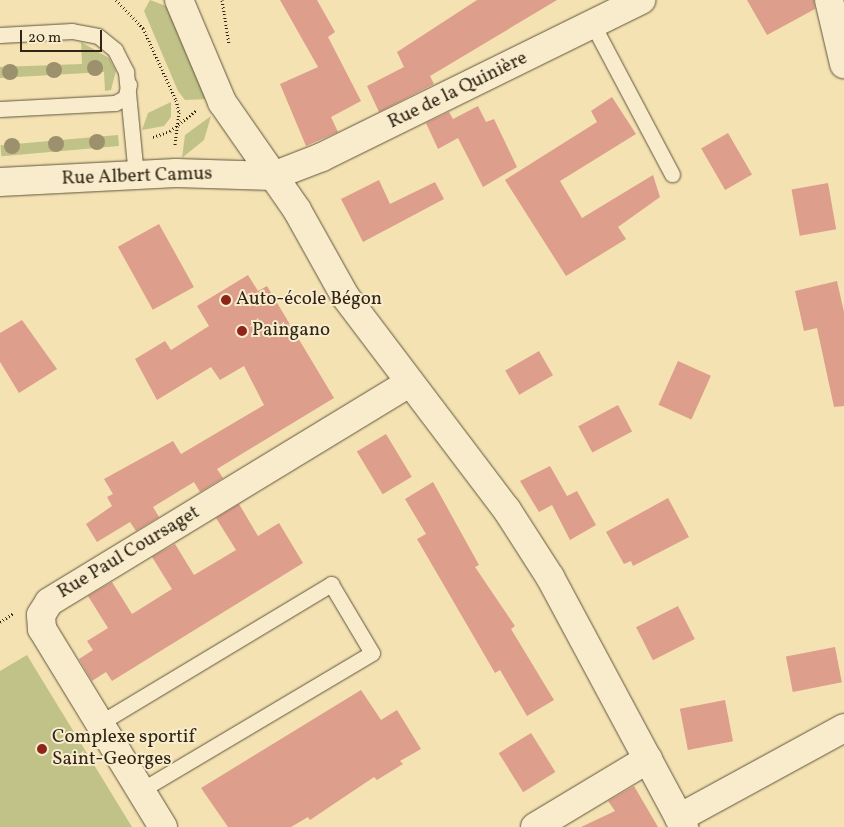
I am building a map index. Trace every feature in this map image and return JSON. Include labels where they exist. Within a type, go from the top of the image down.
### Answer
[{"type":"street","points":[[179,0],[222,102],[273,176],[345,296],[408,384],[507,510],[550,577],[681,822],[844,728]]},
{"type":"street","name":"Rue de la Quinière","points":[[273,176],[322,157],[641,0]]},
{"type":"street","points":[[829,0],[844,64]]},
{"type":"street","name":"Rue Albert Camus","points":[[0,182],[136,175],[273,176]]},
{"type":"street","name":"Rue Paul Coursaget","points":[[163,827],[42,630],[41,615],[49,602],[408,384]]},
{"type":"street","points":[[535,827],[648,759]]},
{"type":"lane","points":[[593,25],[672,174]]},
{"type":"lane","points":[[0,35],[72,31],[98,36],[114,50],[129,86],[136,175]]},
{"type":"lane","points":[[0,109],[116,102],[125,98],[129,86]]},
{"type":"lane","points":[[100,724],[331,584],[372,653],[141,790]]},
{"type":"path","points":[[116,0],[146,35],[176,100],[178,125],[175,151]]},
{"type":"path","points":[[222,0],[230,48]]},
{"type":"path","points":[[142,137],[160,137],[203,109]]},
{"type":"green space","points":[[150,0],[166,6],[207,99],[185,100],[178,91],[144,11]]},
{"type":"green space","points":[[81,42],[109,58],[116,71],[111,90],[105,91],[104,72],[0,78],[0,67],[82,64]]},
{"type":"green space","points":[[171,102],[171,117],[164,126],[142,130],[148,113]]},
{"type":"green space","points":[[211,116],[204,140],[182,158],[185,135]]},
{"type":"green space","points":[[118,135],[119,146],[1,156],[0,145]]},
{"type":"green space","name":"Complexe sportif Saint-Georges","points":[[27,655],[132,827],[0,827],[0,671]]},
{"type":"building","points":[[280,0],[317,0],[335,32],[328,37],[361,101],[331,117],[338,132],[306,146],[280,84],[318,67]]},
{"type":"building","points":[[477,0],[557,0],[430,76],[434,84],[379,112],[367,86],[404,67],[397,52]]},
{"type":"building","points":[[747,0],[814,0],[815,9],[767,35]]},
{"type":"building","points":[[612,97],[636,134],[560,181],[582,218],[653,175],[660,197],[618,227],[626,239],[566,276],[505,180],[597,122],[591,111]]},
{"type":"building","points":[[478,106],[486,122],[494,119],[517,167],[483,187],[458,138],[438,149],[426,123],[449,112],[453,119]]},
{"type":"building","points":[[728,133],[752,175],[725,190],[701,148]]},
{"type":"building","points":[[379,180],[390,204],[435,182],[444,199],[363,242],[341,199]]},
{"type":"building","points":[[828,183],[836,229],[800,236],[792,189]]},
{"type":"building","points":[[159,224],[194,287],[153,310],[118,247]]},
{"type":"building","points":[[248,275],[258,291],[267,286],[334,398],[217,469],[223,478],[200,492],[194,482],[153,507],[159,517],[136,531],[130,522],[97,542],[86,524],[112,506],[107,497],[113,494],[104,479],[173,441],[181,454],[264,405],[244,366],[220,380],[211,367],[157,400],[135,359],[165,341],[171,350],[209,326],[197,306]]},
{"type":"building","points":[[837,281],[844,312],[844,406],[834,407],[817,328],[804,331],[795,291]]},
{"type":"building","points":[[22,320],[57,369],[19,393],[0,362],[0,333]]},
{"type":"building","points":[[539,351],[553,375],[519,395],[505,370]]},
{"type":"building","points":[[678,361],[711,376],[691,419],[658,405]]},
{"type":"building","points":[[618,405],[632,431],[592,453],[578,426]]},
{"type":"building","points":[[386,434],[412,477],[383,494],[357,452]]},
{"type":"building","points":[[550,466],[567,496],[577,491],[596,525],[570,540],[552,505],[539,512],[520,481]]},
{"type":"building","points":[[433,482],[479,565],[475,567],[515,626],[511,629],[554,700],[527,716],[500,670],[495,673],[417,539],[426,534],[405,499]]},
{"type":"building","points":[[668,498],[689,537],[633,566],[631,561],[624,564],[606,532]]},
{"type":"building","points":[[239,504],[258,536],[279,523],[303,563],[112,681],[106,672],[92,681],[79,659],[93,650],[87,641],[108,628],[88,596],[112,582],[132,614],[172,589],[152,557],[175,544],[194,575],[236,550],[216,518]]},
{"type":"building","points":[[678,606],[695,639],[653,660],[636,627]]},
{"type":"building","points":[[835,647],[842,682],[793,692],[786,657]]},
{"type":"building","points":[[361,690],[381,720],[397,710],[421,749],[400,761],[403,764],[377,780],[374,777],[310,820],[308,817],[291,827],[228,827],[201,788]]},
{"type":"building","points":[[725,700],[733,741],[688,750],[680,709]]},
{"type":"building","points":[[531,733],[555,772],[523,792],[499,753]]},
{"type":"building","points":[[634,786],[658,827],[581,827],[615,811],[608,801]]},
{"type":"place","name":"Auto-école Bégon","points":[[226,300]]},
{"type":"place","name":"Paingano","points":[[242,331]]},
{"type":"place","name":"Complexe sportif Saint-Georges","points":[[42,749]]}]
